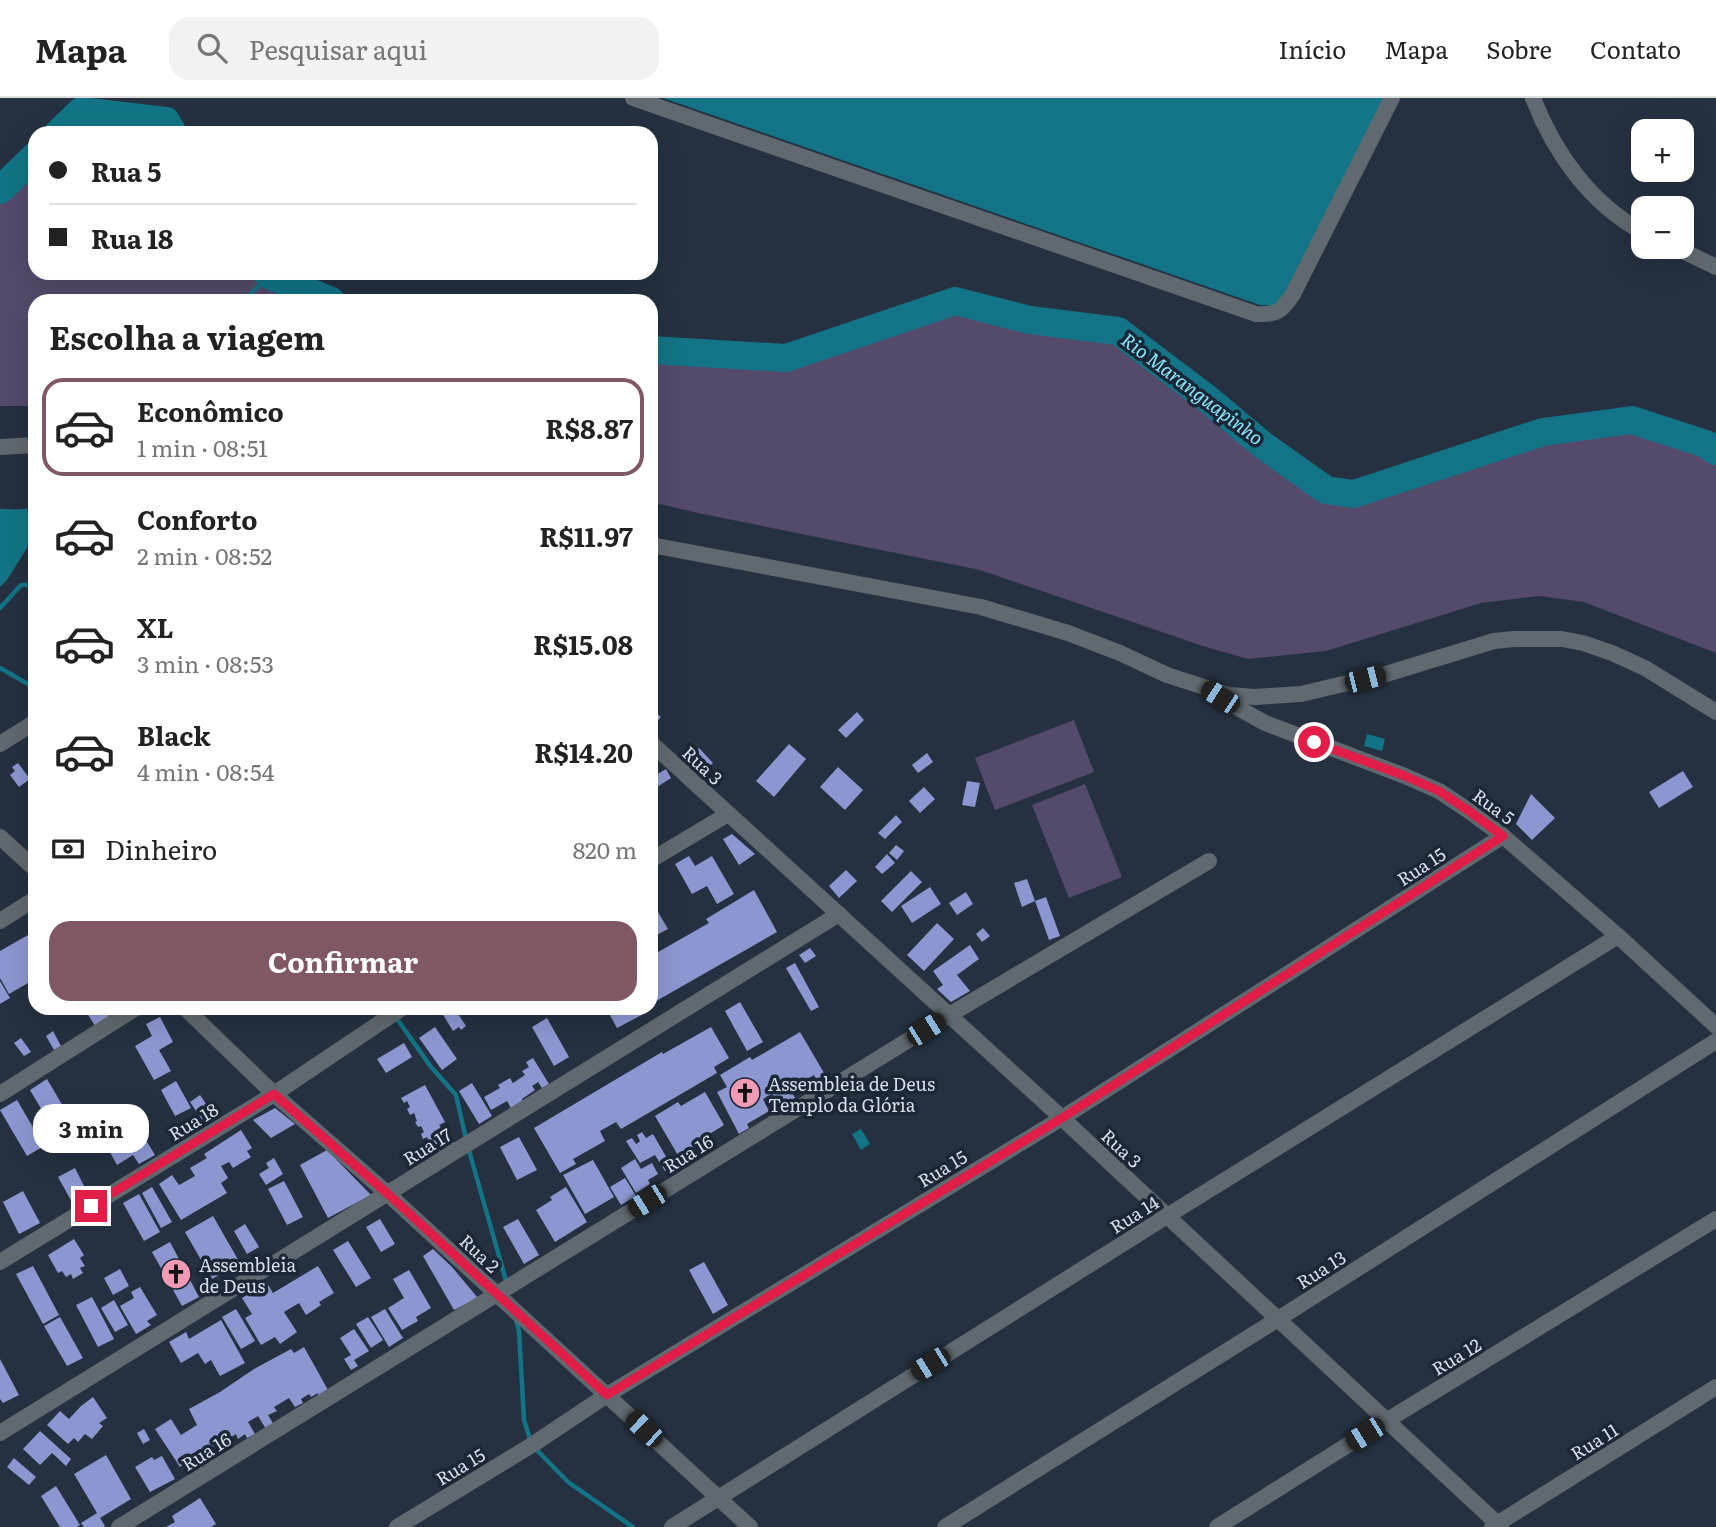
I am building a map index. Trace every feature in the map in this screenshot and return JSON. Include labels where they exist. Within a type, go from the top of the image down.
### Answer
[{"type":"street","points":[[633,98],[1256,314],[1272,315],[1284,309],[1293,294],[1392,98]]},
{"type":"street","points":[[1533,98],[1542,120],[1567,163],[1583,183],[1631,224]]},
{"type":"street","points":[[1694,256],[1716,267]]},
{"type":"street","points":[[0,447],[28,446]]},
{"type":"street","points":[[658,546],[981,607],[1068,633],[1167,675],[1229,695],[1255,697],[1301,694],[1386,674],[1494,641],[1562,639],[1612,653],[1645,668],[1716,712]]},
{"type":"street","name":"Rua 5","points":[[1204,687],[1265,723],[1439,791],[1503,836],[1716,1026]]},
{"type":"street","points":[[0,744],[28,726]]},
{"type":"street","name":"Rua 3","points":[[658,749],[1062,1118],[1497,1526]]},
{"type":"street","points":[[658,856],[728,814]]},
{"type":"street","name":"Rua 15","points":[[397,1527],[532,1445],[607,1395],[1062,1118],[1503,836]]},
{"type":"street","points":[[0,838],[28,863]]},
{"type":"street","name":"Rua 16","points":[[119,1527],[949,1015],[1209,861]]},
{"type":"street","points":[[0,921],[28,903]]},
{"type":"street","name":"Rua 17","points":[[0,1433],[839,914]]},
{"type":"street","name":"Rua 14","points":[[672,1527],[1618,936]]},
{"type":"street","points":[[0,1094],[125,1015]]},
{"type":"street","name":"Rua 2","points":[[192,1015],[274,1094],[388,1194],[750,1527]]},
{"type":"street","name":"Rua 18","points":[[0,1262],[274,1094],[392,1015]]},
{"type":"street","name":"Rua 13","points":[[945,1527],[1716,1041]]},
{"type":"street","name":"Rua 12","points":[[1216,1527],[1716,1219]]},
{"type":"street","name":"Rua 11","points":[[1497,1526],[1716,1387]]},
{"type":"shaded area","points":[[81,111],[166,121],[169,126],[65,126]]},
{"type":"shaded area","points":[[28,163],[28,280],[281,280],[314,294],[28,294],[28,406],[0,406],[0,190]]},
{"type":"shaded area","points":[[955,301],[1030,320],[1118,331],[1209,400],[1264,446],[1326,490],[1355,494],[1543,432],[1632,420],[1706,444],[1716,451],[1716,653],[1584,602],[1539,596],[1481,603],[1326,651],[1248,659],[980,570],[658,504],[658,350],[786,358]]},
{"type":"shaded area","points":[[1074,720],[1094,772],[995,810],[975,758]]},
{"type":"shaded area","points":[[1085,784],[1122,877],[1069,898],[1032,805]]},
{"type":"water","points":[[663,98],[1385,98],[1283,297],[1275,306],[1260,305]]},
{"type":"water","points":[[28,508],[28,546],[0,587],[0,509]]},
{"type":"water","points":[[1367,734],[1385,739],[1382,751],[1364,746]]},
{"type":"water","points":[[861,1129],[870,1144],[861,1150],[852,1134]]},
{"type":"building","points":[[857,712],[864,720],[846,738],[838,730]]},
{"type":"building","points":[[789,744],[806,759],[774,797],[756,781]]},
{"type":"building","points":[[699,748],[713,763],[704,771],[690,757]]},
{"type":"building","points":[[927,753],[933,762],[918,773],[912,765]]},
{"type":"building","points":[[18,763],[28,776],[28,780],[19,787],[10,775],[15,771],[12,767]]},
{"type":"building","points":[[838,767],[863,790],[845,810],[820,787]]},
{"type":"building","points":[[666,769],[671,778],[658,786],[658,774]]},
{"type":"building","points":[[1683,771],[1693,787],[1659,808],[1649,792]]},
{"type":"building","points":[[967,781],[980,783],[975,807],[962,805]]},
{"type":"building","points":[[924,787],[935,799],[920,813],[909,801]]},
{"type":"building","points":[[1531,794],[1555,818],[1532,840],[1516,824]]},
{"type":"building","points":[[896,815],[902,822],[885,839],[878,833]]},
{"type":"building","points":[[732,834],[755,854],[739,865],[723,839]]},
{"type":"building","points":[[896,845],[904,851],[897,860],[889,853]]},
{"type":"building","points":[[887,854],[895,863],[882,874],[875,867]]},
{"type":"building","points":[[689,856],[695,866],[712,856],[734,894],[717,904],[707,886],[692,894],[675,864]]},
{"type":"building","points":[[846,870],[857,881],[839,898],[829,886]]},
{"type":"building","points":[[911,871],[922,882],[892,912],[881,901]]},
{"type":"building","points":[[1027,879],[1035,901],[1022,907],[1014,883]]},
{"type":"building","points":[[930,887],[941,904],[912,923],[901,906]]},
{"type":"building","points":[[754,890],[777,932],[658,1000],[658,952],[709,923],[706,919]]},
{"type":"building","points":[[966,892],[973,904],[957,915],[949,903]]},
{"type":"building","points":[[1046,897],[1060,936],[1049,940],[1035,901]]},
{"type":"building","points":[[658,912],[668,929],[658,934]]},
{"type":"building","points":[[937,923],[954,939],[924,971],[907,955]]},
{"type":"building","points":[[983,928],[990,936],[982,942],[976,934]]},
{"type":"building","points":[[28,935],[28,983],[9,994],[0,978],[0,951]]},
{"type":"building","points":[[970,945],[979,959],[957,975],[970,991],[951,1002],[937,989],[943,985],[933,971]]},
{"type":"building","points":[[810,948],[816,956],[805,963],[799,955]]},
{"type":"building","points":[[795,963],[819,1007],[811,1011],[786,968]]},
{"type":"building","points":[[0,981],[10,998],[0,1004]]},
{"type":"building","points":[[740,1002],[763,1042],[747,1051],[725,1011]]},
{"type":"building","points":[[88,1015],[109,1015],[110,1017],[95,1026]]},
{"type":"building","points":[[443,1015],[459,1015],[466,1026],[453,1031]]},
{"type":"building","points":[[610,1015],[642,1015],[617,1028]]},
{"type":"building","points":[[160,1017],[173,1042],[159,1050],[171,1071],[154,1080],[135,1046],[152,1036],[146,1024]]},
{"type":"building","points":[[547,1018],[569,1057],[554,1066],[532,1027]]},
{"type":"building","points":[[435,1027],[457,1059],[442,1070],[419,1038]]},
{"type":"building","points":[[711,1027],[729,1058],[714,1067],[717,1073],[621,1129],[616,1122],[600,1131],[605,1141],[573,1159],[576,1164],[560,1173],[534,1128],[662,1052],[663,1054]]},
{"type":"building","points":[[53,1031],[61,1046],[54,1050],[46,1036]]},
{"type":"building","points":[[800,1032],[827,1078],[818,1083],[814,1075],[799,1084],[796,1078],[788,1084],[795,1098],[780,1107],[772,1094],[763,1099],[769,1111],[747,1124],[749,1128],[739,1134],[717,1092],[727,1087],[720,1075]]},
{"type":"building","points":[[21,1038],[31,1052],[24,1056],[14,1043]]},
{"type":"building","points":[[404,1043],[412,1057],[386,1073],[377,1059]]},
{"type":"building","points":[[533,1058],[549,1084],[542,1088],[538,1082],[532,1086],[535,1090],[511,1108],[507,1101],[491,1110],[484,1097],[500,1088],[498,1085],[510,1078],[513,1083],[525,1075],[522,1071],[529,1067],[526,1062]]},
{"type":"building","points":[[47,1079],[67,1113],[50,1124],[30,1090]]},
{"type":"building","points":[[176,1081],[191,1108],[175,1116],[161,1090]]},
{"type":"building","points":[[472,1083],[492,1116],[479,1124],[459,1091]]},
{"type":"building","points":[[425,1085],[445,1122],[439,1125],[444,1133],[447,1131],[454,1143],[437,1152],[434,1146],[428,1149],[425,1143],[429,1141],[427,1137],[423,1139],[421,1126],[418,1127],[415,1122],[414,1113],[410,1115],[407,1101],[404,1103],[401,1098]]},
{"type":"building","points":[[705,1092],[724,1125],[708,1135],[713,1143],[705,1148],[702,1142],[679,1157],[655,1116],[678,1102],[681,1106]]},
{"type":"building","points":[[200,1095],[215,1117],[205,1124],[190,1102]]},
{"type":"building","points":[[17,1100],[44,1146],[27,1156],[0,1110]]},
{"type":"building","points":[[275,1108],[295,1124],[271,1138],[253,1120]]},
{"type":"building","points":[[110,1114],[124,1139],[140,1130],[155,1155],[139,1164],[133,1155],[117,1165],[94,1123]]},
{"type":"building","points":[[241,1130],[252,1148],[247,1151],[251,1157],[233,1168],[229,1162],[221,1166],[228,1178],[221,1183],[227,1193],[181,1220],[159,1184],[172,1175],[179,1185],[195,1176],[190,1168],[207,1158],[204,1154]]},
{"type":"building","points":[[642,1132],[646,1138],[653,1134],[672,1167],[665,1171],[655,1155],[640,1163],[626,1141],[632,1138],[638,1143],[640,1141],[637,1135]]},
{"type":"building","points":[[519,1137],[537,1170],[517,1180],[500,1147]]},
{"type":"building","points":[[327,1150],[371,1195],[328,1218],[300,1165]]},
{"type":"building","points":[[274,1158],[283,1174],[266,1185],[259,1174],[269,1168],[266,1163]]},
{"type":"building","points":[[635,1159],[641,1169],[652,1163],[658,1174],[648,1180],[650,1184],[636,1193],[621,1168]]},
{"type":"building","points":[[593,1160],[614,1197],[585,1214],[563,1175]]},
{"type":"building","points":[[75,1168],[89,1196],[73,1204],[58,1177]]},
{"type":"building","points":[[625,1178],[636,1196],[621,1205],[610,1187]]},
{"type":"building","points":[[284,1181],[303,1217],[287,1225],[268,1189]]},
{"type":"building","points":[[152,1187],[172,1222],[161,1228],[142,1193]]},
{"type":"building","points":[[566,1187],[587,1222],[555,1242],[536,1210]]},
{"type":"building","points":[[23,1191],[40,1223],[19,1234],[3,1202]]},
{"type":"building","points":[[139,1194],[160,1232],[144,1241],[123,1203]]},
{"type":"building","points":[[213,1216],[240,1263],[212,1279],[185,1232]]},
{"type":"building","points":[[380,1219],[395,1244],[381,1252],[366,1227]]},
{"type":"building","points":[[518,1219],[539,1255],[524,1264],[503,1227]]},
{"type":"building","points":[[245,1224],[259,1247],[247,1254],[234,1231]]},
{"type":"building","points":[[74,1239],[84,1255],[80,1258],[85,1266],[80,1268],[83,1273],[73,1279],[71,1274],[66,1277],[62,1271],[58,1273],[48,1255]]},
{"type":"building","points":[[348,1241],[371,1278],[356,1287],[333,1250]]},
{"type":"building","name":"Assembleia de Deus","points":[[170,1242],[199,1297],[182,1306],[152,1252]]},
{"type":"building","points":[[433,1249],[478,1298],[454,1310],[423,1256]]},
{"type":"building","points":[[704,1262],[728,1305],[713,1314],[689,1270]]},
{"type":"building","points":[[33,1266],[59,1315],[43,1324],[16,1274]]},
{"type":"building","points":[[318,1266],[334,1293],[319,1302],[321,1305],[306,1315],[299,1303],[284,1312],[297,1332],[280,1344],[275,1337],[261,1345],[245,1318],[252,1314],[242,1298],[267,1283],[273,1293]]},
{"type":"building","points":[[120,1269],[129,1286],[113,1295],[104,1278]]},
{"type":"building","points":[[409,1270],[431,1308],[416,1317],[418,1321],[402,1330],[388,1308],[404,1298],[393,1279]]},
{"type":"building","points":[[140,1287],[157,1315],[147,1321],[151,1325],[136,1334],[120,1306],[134,1298],[131,1292]]},
{"type":"building","points":[[92,1297],[114,1339],[98,1347],[76,1305]]},
{"type":"building","points":[[114,1300],[128,1325],[115,1332],[101,1308]]},
{"type":"building","points":[[236,1309],[255,1341],[241,1349],[222,1317]]},
{"type":"building","points":[[385,1309],[403,1338],[389,1347],[371,1317]]},
{"type":"building","points":[[60,1317],[83,1358],[67,1366],[44,1326]]},
{"type":"building","points":[[368,1317],[383,1340],[371,1348],[356,1324]]},
{"type":"building","points":[[221,1320],[245,1363],[220,1376],[211,1360],[205,1364],[198,1353],[181,1363],[169,1342],[186,1332],[189,1339]]},
{"type":"building","points":[[354,1329],[369,1351],[354,1360],[358,1366],[351,1370],[344,1359],[351,1355],[340,1338]]},
{"type":"building","points":[[304,1347],[328,1390],[318,1396],[318,1393],[311,1397],[309,1394],[301,1399],[303,1403],[295,1407],[289,1398],[274,1407],[277,1411],[268,1415],[274,1425],[266,1429],[258,1416],[248,1422],[255,1434],[247,1438],[245,1434],[238,1439],[236,1434],[228,1439],[230,1444],[220,1450],[217,1444],[210,1448],[216,1458],[200,1468],[198,1462],[190,1467],[187,1462],[180,1467],[155,1429],[171,1419],[181,1435],[197,1425],[189,1409],[291,1349],[294,1353]]},
{"type":"building","points":[[0,1359],[19,1395],[3,1403],[0,1399]]},
{"type":"building","points":[[93,1397],[107,1418],[99,1423],[103,1426],[92,1439],[85,1434],[78,1442],[74,1438],[68,1444],[47,1425],[60,1411],[69,1419]]},
{"type":"building","points":[[144,1429],[150,1440],[143,1444],[137,1433]]},
{"type":"building","points":[[40,1431],[71,1459],[66,1466],[52,1453],[40,1465],[23,1449]]},
{"type":"building","points":[[106,1455],[131,1499],[100,1518],[105,1526],[84,1527],[81,1523],[97,1513],[74,1474]]},
{"type":"building","points":[[162,1456],[175,1479],[150,1492],[135,1467],[152,1457],[154,1460]]},
{"type":"building","points":[[14,1458],[36,1477],[29,1485],[7,1467]]},
{"type":"building","points":[[56,1486],[80,1525],[77,1527],[60,1527],[41,1496]]},
{"type":"building","points":[[200,1498],[216,1524],[211,1527],[166,1527],[175,1522],[172,1516]]},
{"type":"waterway","name":"Rio Maranguapinho","points":[[65,126],[81,111],[166,121],[169,126]]},
{"type":"waterway","name":"Rio Maranguapinho","points":[[0,190],[28,163]]},
{"type":"waterway","points":[[251,294],[264,280]]},
{"type":"waterway","name":"Rio Maranguapinho","points":[[281,280],[314,294]]},
{"type":"waterway","name":"Rio Maranguapinho","points":[[658,350],[786,358],[955,301],[1030,320],[1118,331],[1209,400],[1264,446],[1326,490],[1354,494],[1543,432],[1632,420],[1706,444],[1716,451]]},
{"type":"waterway","points":[[0,608],[21,585],[28,585]]},
{"type":"waterway","points":[[0,668],[28,684]]},
{"type":"waterway","points":[[395,1016],[431,1067],[456,1095],[466,1139]]},
{"type":"waterway","points":[[468,1147],[507,1284]]},
{"type":"waterway","points":[[516,1320],[519,1331],[524,1420],[532,1445],[568,1482],[633,1527]]},
{"type":"place","name":"Assembleia de Deus Templo da Glória","points":[[745,1093]]},
{"type":"place","name":"Assembleia de Deus","points":[[176,1274]]},
{"type":"route","points":[[91,1206],[274,1094],[388,1194],[607,1395],[1062,1118],[1503,836],[1439,791],[1314,742]]}]
